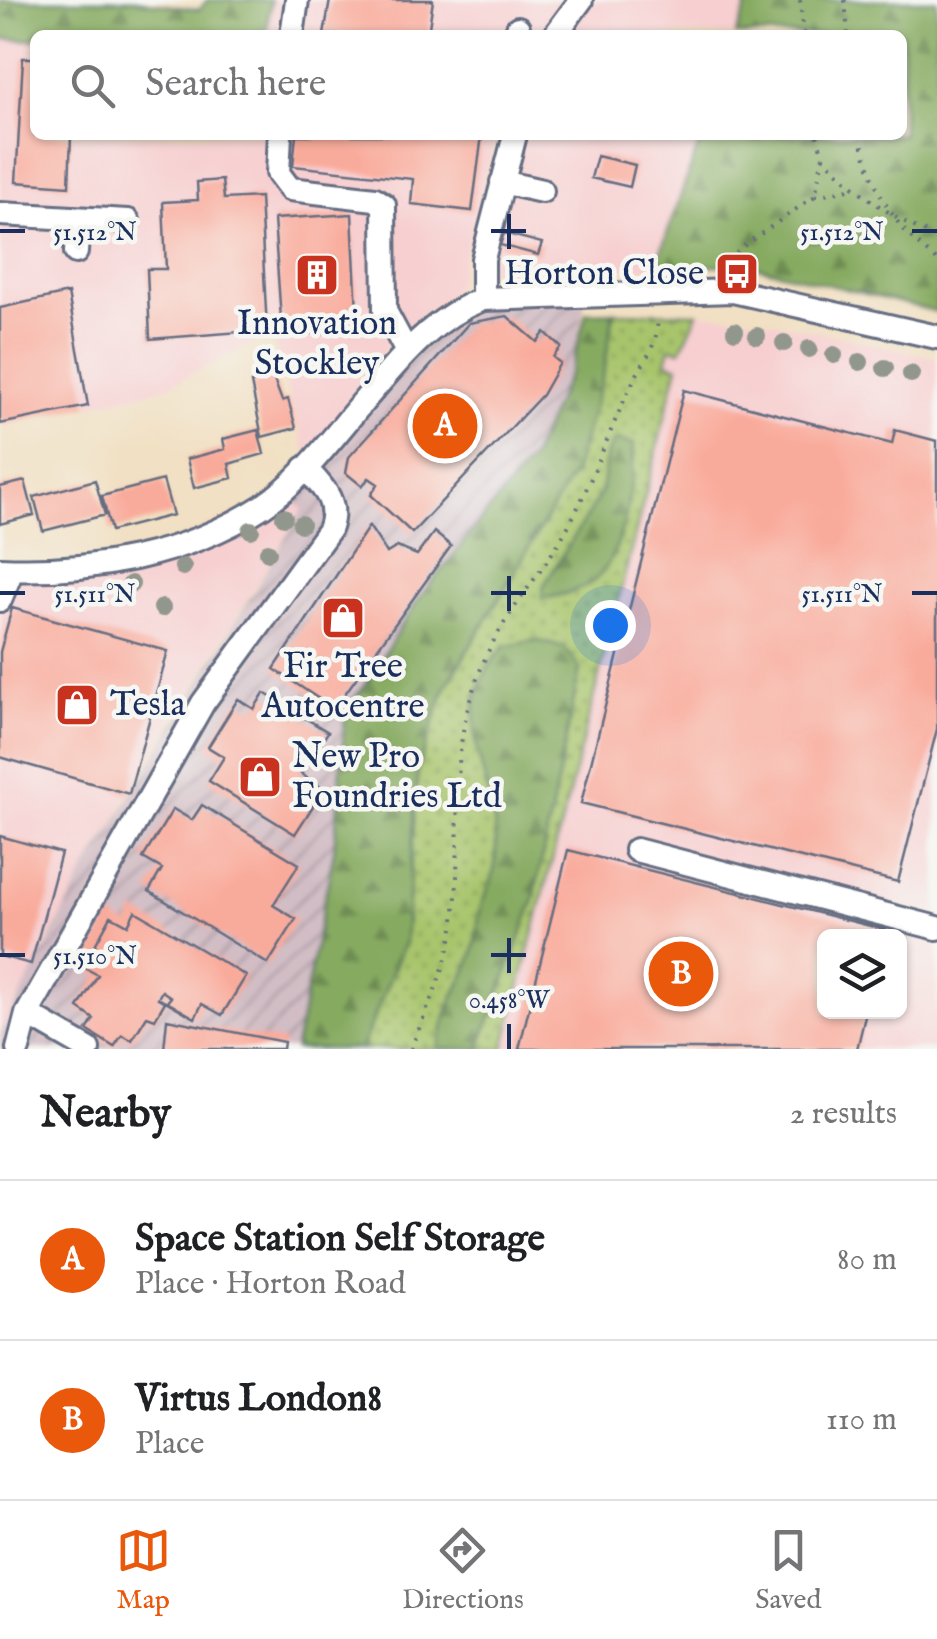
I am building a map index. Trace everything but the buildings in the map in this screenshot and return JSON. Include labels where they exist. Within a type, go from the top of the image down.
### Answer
[{"type":"street","points":[[293,30],[297,0]]},
{"type":"street","points":[[559,30],[581,0]]},
{"type":"street","points":[[280,140],[278,173],[290,189],[375,198],[384,205],[386,311],[407,352]]},
{"type":"street","points":[[483,299],[483,259],[514,140]]},
{"type":"street","points":[[502,182],[542,191]]},
{"type":"street","points":[[0,214],[128,221]]},
{"type":"street","points":[[76,252],[78,219]]},
{"type":"street","points":[[0,600],[6,570],[106,566],[178,548],[264,506],[305,468],[407,352],[446,316],[483,299],[733,291],[937,336]]},
{"type":"street","points":[[18,1049],[26,1014],[203,703],[330,530],[333,512],[329,494],[305,468]]},
{"type":"street","points":[[636,850],[937,928]]},
{"type":"street","points":[[26,1014],[88,1049]]},
{"type":"path","points":[[800,0],[803,30]]},
{"type":"path","points":[[845,0],[848,30]]},
{"type":"path","points":[[815,196],[823,156],[819,140]]},
{"type":"path","points":[[862,140],[892,217],[904,234],[937,260]]},
{"type":"path","points":[[823,156],[852,189],[892,217],[937,238]]},
{"type":"path","points":[[726,275],[726,263],[746,244],[815,196],[852,189]]},
{"type":"path","points":[[411,1049],[454,924],[456,770],[463,718],[500,626],[558,544],[596,476],[658,330],[656,292]]},
{"type":"shaded area","points":[[271,0],[749,0],[738,30],[267,30]]},
{"type":"shaded area","points":[[0,39],[30,40],[30,140],[496,140],[455,290],[390,343],[308,460],[271,334],[164,388],[0,426]]},
{"type":"shaded area","points":[[522,140],[700,140],[655,268],[496,274],[489,267]]},
{"type":"shaded area","points":[[586,298],[571,369],[532,457],[420,597],[345,716],[334,851],[295,1049],[0,1049],[0,1035],[86,870],[303,509],[285,492],[411,357],[480,304]]},
{"type":"shaded area","points":[[698,313],[757,318],[937,358],[937,1049],[504,1049],[678,366],[666,363],[670,347],[681,350]]},
{"type":"shaded area","points":[[285,492],[303,509],[170,724],[86,870],[0,1035],[0,579],[102,574]]},
{"type":"green space","points":[[0,0],[134,0],[199,10],[207,0],[271,0],[267,30],[30,30],[30,40],[0,39]]},
{"type":"green space","points":[[749,0],[937,0],[937,312],[746,264],[655,268],[700,140],[907,140],[907,30],[738,30]]},
{"type":"green space","points":[[614,312],[698,313],[681,350],[670,348],[666,362],[678,366],[504,1049],[361,1049],[405,941],[418,769],[445,688],[513,576],[603,375]]},
{"type":"green space","points":[[614,312],[603,375],[574,472],[445,688],[418,769],[405,941],[361,1049],[295,1049],[334,851],[345,716],[420,597],[532,457],[571,369],[586,313]]},
{"type":"green space","points":[[615,440],[634,444],[630,494],[617,546],[596,580],[574,591],[542,599],[544,585],[601,493],[607,453]]},
{"type":"green space","points":[[535,640],[565,648],[580,669],[533,903],[479,1049],[437,1049],[450,1004],[472,956],[480,909],[493,875],[493,815],[479,758],[475,703],[484,675],[504,647]]},
{"type":"place","name":"Horton Close","points":[[737,274]]},
{"type":"place","name":"Innovation Stockley","points":[[317,275]]},
{"type":"place","name":"Space Station Self Storage","points":[[445,426]]},
{"type":"place","name":"Fir Tree Autocentre","points":[[343,618]]},
{"type":"place","name":"Tesla","points":[[77,705]]},
{"type":"place","name":"New Pro Foundries Ltd","points":[[260,777]]},
{"type":"place","name":"Virtus London8","points":[[681,974]]}]
